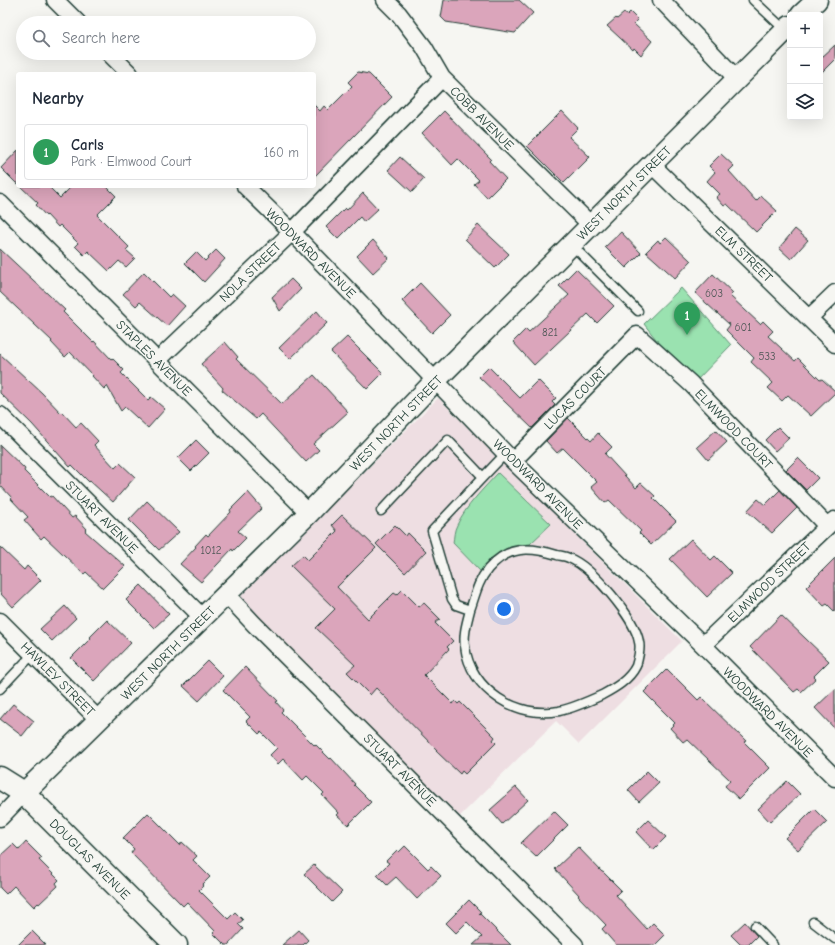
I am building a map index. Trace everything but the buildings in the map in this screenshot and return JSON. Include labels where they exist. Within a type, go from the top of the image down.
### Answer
[{"type":"main road","name":"DOUGLAS AVENUE","points":[[0,778],[24,793],[176,945]]},
{"type":"street","points":[[55,0],[71,16]]},
{"type":"street","name":"COBB AVENUE","points":[[385,0],[399,14],[424,47],[442,78],[592,226]]},
{"type":"street","points":[[661,0],[737,79]]},
{"type":"street","points":[[805,12],[816,0]]},
{"type":"street","name":"WEST NORTH STREET","points":[[0,818],[309,513],[436,380],[592,226],[787,29]]},
{"type":"street","points":[[116,60],[128,72]]},
{"type":"street","name":"NOLA STREET","points":[[156,361],[292,232],[442,78]]},
{"type":"street","name":"ELM STREET","points":[[652,165],[835,344]]},
{"type":"street","name":"WOODWARD AVENUE","points":[[247,188],[292,232],[510,457],[703,645],[835,778]]},
{"type":"street","name":"STAPLES AVENUE","points":[[0,203],[309,513]]},
{"type":"street","points":[[809,318],[835,293]]},
{"type":"street","name":"LUCAS COURT","points":[[510,457],[637,335]]},
{"type":"street","name":"ELMWOOD COURT","points":[[637,335],[691,384],[831,523]]},
{"type":"street","name":"STUART AVENUE","points":[[0,415],[203,618]]},
{"type":"street","name":"ELMWOOD STREET","points":[[703,645],[831,523]]},
{"type":"street","name":"STUART AVENUE","points":[[226,594],[260,630],[575,945]]},
{"type":"street","name":"HAWLEY STREET","points":[[0,621],[99,720]]},
{"type":"lane","points":[[753,0],[787,27]]},
{"type":"lane","points":[[572,245],[638,311]]},
{"type":"lane","points":[[381,511],[448,440],[483,477]]},
{"type":"lane","points":[[470,610],[456,604],[452,599],[432,531],[483,477],[510,457]]},
{"type":"lane","points":[[522,549],[541,550],[570,558],[593,575],[629,617],[640,642],[636,666],[629,676],[612,689],[582,704],[559,711],[530,711],[512,706],[497,698],[488,690],[475,674],[469,662],[465,646],[465,632],[470,610],[476,589],[489,568],[511,552],[522,549]]},
{"type":"lane","points":[[0,689],[33,654]]},
{"type":"lane","points":[[813,922],[835,939]]},
{"type":"lane","points":[[755,926],[773,945]]},
{"type":"shaded area","points":[[438,398],[682,641],[579,744],[556,721],[457,819],[243,606],[240,597]]},
{"type":"green space","points":[[681,288],[731,345],[692,385],[644,324]]},
{"type":"green space","points":[[498,473],[551,524],[530,544],[521,545],[499,553],[481,572],[453,543],[454,534],[460,518],[465,511]]},
{"type":"place","name":"Carls","points":[[687,335]]}]
